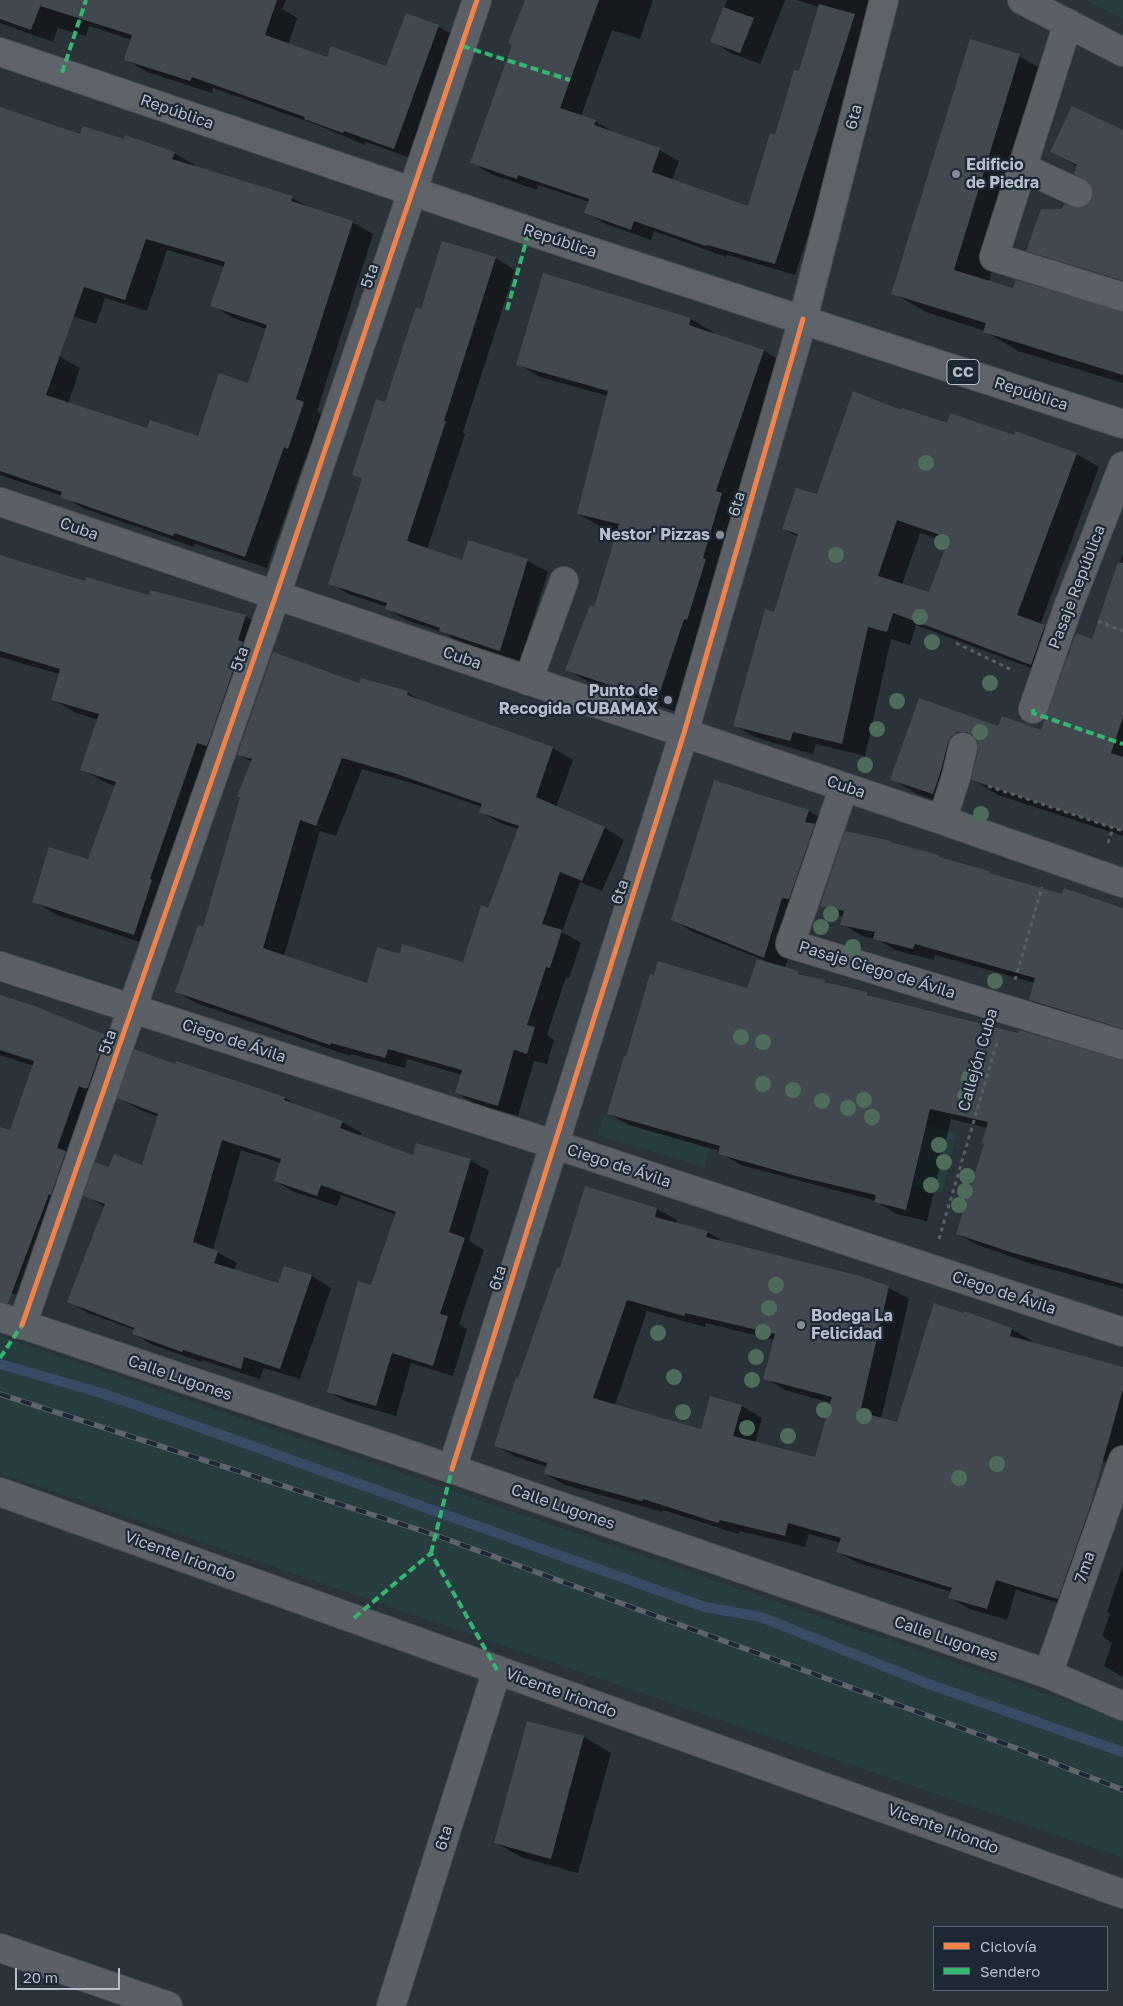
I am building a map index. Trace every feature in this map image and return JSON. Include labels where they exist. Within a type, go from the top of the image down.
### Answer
[{"type":"main road","name":"6ta","points":[[804,319],[884,0]]},
{"type":"main road","name":"República","points":[[0,52],[565,243],[1123,424]]},
{"type":"street","name":"5ta","points":[[11,1321],[132,1009],[276,595],[477,0]]},
{"type":"street","points":[[1022,0],[1123,52]]},
{"type":"street","points":[[1068,23],[994,257],[1123,297]]},
{"type":"street","points":[[1022,168],[1078,193]]},
{"type":"street","name":"6ta","points":[[452,1469],[684,733],[804,319]]},
{"type":"street","name":"Pasaje República","points":[[1036,697],[1067,610],[1123,466]]},
{"type":"street","name":"Cuba","points":[[0,502],[942,820],[1123,883]]},
{"type":"street","points":[[528,680],[564,581]]},
{"type":"street","points":[[942,820],[956,777],[963,747]]},
{"type":"street","name":"Pasaje Ciego de Ávila","points":[[844,787],[790,944],[1123,1045]]},
{"type":"street","name":"Ciego de Ávila","points":[[0,966],[553,1144],[1123,1332]]},
{"type":"street","name":"Calle Lugones","points":[[11,1321],[452,1469],[1048,1674],[1123,1706]]},
{"type":"street","name":"7ma","points":[[1048,1674],[1123,1460]]},
{"type":"street","name":"Vicente Iriondo","points":[[0,1492],[1123,1894]]},
{"type":"street","name":"6ta","points":[[391,2006],[497,1670]]},
{"type":"street","points":[[0,1948],[168,2006]]},
{"type":"path","points":[[956,643],[994,661],[1036,697]]},
{"type":"path","points":[[956,777],[1123,831]]},
{"type":"green space","points":[[1086,0],[1123,0],[1123,19]]},
{"type":"green space","points":[[603,1117],[710,1149],[704,1167],[597,1135]]},
{"type":"green space","points":[[926,1126],[957,1133],[942,1193],[912,1186]]},
{"type":"green space","points":[[48,1205],[54,1207],[21,1295],[11,1297],[0,1294],[0,1287],[14,1292]]},
{"type":"green space","points":[[0,1336],[1123,1720],[1123,1858],[0,1473]]},
{"type":"building","points":[[0,0],[277,0],[265,35],[327,57],[331,46],[386,66],[406,13],[439,25],[394,149],[344,131],[343,133],[304,119],[305,117],[192,77],[190,81],[124,60],[132,35],[40,6],[31,30],[0,19]]},
{"type":"building","points":[[525,0],[599,0],[560,108],[596,120],[594,125],[660,148],[652,172],[748,206],[770,133],[775,135],[794,70],[799,71],[819,4],[855,14],[775,264],[706,246],[634,221],[631,230],[584,213],[589,199],[518,175],[517,179],[470,163],[512,45],[508,43]]},
{"type":"building","points":[[723,7],[754,18],[740,53],[710,42]]},
{"type":"building","points":[[970,39],[1020,54],[954,270],[1013,288],[1016,280],[1123,312],[1123,375],[983,332],[986,323],[891,294]]},
{"type":"building","points":[[1072,106],[1123,130],[1123,281],[1026,251],[1041,209],[1062,209],[1064,204],[1080,208],[1087,205],[1092,199],[1093,191],[1090,184],[1074,174],[1077,165],[1050,152]]},
{"type":"building","points":[[0,107],[80,134],[83,126],[124,139],[125,135],[175,152],[172,159],[293,196],[291,201],[353,221],[296,399],[304,402],[288,449],[284,447],[245,557],[174,533],[173,536],[60,497],[62,492],[0,471]],"holes":[[[146,239],[225,262],[210,306],[267,325],[248,383],[219,373],[198,436],[150,420],[147,428],[46,395],[84,287],[125,300]]]},
{"type":"building","points":[[442,241],[496,257],[407,541],[462,560],[468,540],[528,559],[500,651],[439,631],[440,628],[385,609],[387,603],[328,584],[362,479],[352,475],[376,399],[385,402],[416,307],[421,309]]},
{"type":"building","points":[[543,273],[691,318],[689,325],[764,350],[716,491],[722,493],[703,558],[706,559],[687,620],[684,619],[657,701],[565,670],[590,605],[594,607],[619,524],[577,514],[608,391],[516,365]]},
{"type":"building","points":[[853,391],[901,410],[902,408],[947,423],[950,413],[1014,435],[1015,431],[1077,453],[1017,615],[1045,625],[1031,665],[893,613],[887,632],[868,627],[842,744],[793,732],[790,741],[733,726],[765,609],[774,612],[798,534],[782,529],[796,488],[817,494]],"holes":[[[897,520],[949,538],[929,592],[878,576]]]},
{"type":"building","points":[[0,555],[85,581],[86,577],[149,595],[150,590],[246,615],[238,640],[243,642],[207,746],[197,743],[150,879],[152,880],[134,935],[32,902],[49,847],[88,859],[116,782],[80,770],[99,714],[51,700],[60,669],[0,651]]},
{"type":"building","points":[[1118,562],[1123,563],[1123,717],[1111,753],[1123,757],[1123,831],[971,780],[978,743],[973,735],[966,732],[958,732],[951,737],[933,794],[890,780],[919,698],[998,726],[1002,716],[1041,730],[1076,633],[1092,639]]},
{"type":"building","points":[[273,652],[359,683],[361,678],[408,691],[407,695],[553,747],[536,797],[605,827],[582,881],[560,872],[542,924],[562,930],[550,968],[546,967],[527,1025],[535,1027],[527,1054],[514,1050],[498,1106],[455,1093],[462,1070],[388,1049],[385,1058],[331,1043],[330,1045],[175,992],[198,925],[203,927],[240,798],[237,796],[252,759],[237,755]],"holes":[[[342,758],[397,774],[482,804],[479,812],[519,826],[488,908],[481,905],[463,962],[402,944],[400,954],[377,947],[367,983],[263,948],[300,820],[316,826]]]},
{"type":"building","points":[[714,780],[809,810],[805,822],[815,824],[789,899],[782,898],[764,958],[671,920]]},
{"type":"building","points":[[845,831],[891,841],[989,871],[989,873],[1062,894],[1064,888],[1123,908],[1123,1029],[1029,1000],[1035,978],[915,944],[913,949],[873,939],[875,932],[840,925],[844,911],[820,906]]},
{"type":"building","points":[[757,959],[799,971],[798,974],[825,980],[824,982],[867,992],[867,995],[1018,1033],[1019,1030],[1123,1060],[1123,1284],[1010,1252],[956,1234],[984,1144],[982,1143],[988,1122],[930,1109],[906,1210],[874,1202],[876,1195],[796,1176],[718,1154],[720,1146],[607,1114],[650,974],[654,975],[658,961],[747,988]]},
{"type":"building","points":[[0,995],[32,1005],[106,1035],[88,1087],[86,1089],[79,1086],[57,1148],[66,1151],[51,1195],[49,1194],[8,1303],[0,1302],[0,1127],[10,1130],[34,1061],[0,1050]]},
{"type":"building","points":[[134,1049],[175,1064],[176,1061],[285,1097],[284,1100],[343,1121],[340,1128],[413,1155],[416,1143],[471,1159],[449,1232],[465,1238],[440,1314],[448,1316],[433,1366],[392,1353],[376,1406],[327,1392],[358,1281],[371,1285],[396,1212],[321,1185],[317,1196],[274,1181],[281,1159],[222,1140],[193,1242],[218,1251],[214,1263],[278,1283],[284,1266],[312,1275],[280,1369],[244,1357],[241,1369],[183,1350],[182,1352],[132,1334],[134,1328],[67,1302],[105,1204],[83,1196],[95,1162],[109,1167],[114,1154],[142,1165],[158,1114],[117,1098]]},
{"type":"building","points":[[585,1186],[657,1208],[655,1217],[708,1231],[706,1237],[860,1276],[889,1286],[860,1412],[897,1422],[934,1303],[963,1313],[964,1311],[1012,1328],[1010,1336],[1123,1367],[1123,1389],[1090,1507],[1058,1599],[996,1580],[987,1609],[948,1598],[952,1588],[836,1552],[841,1538],[788,1523],[785,1536],[720,1520],[718,1523],[643,1499],[642,1501],[544,1474],[547,1463],[494,1446],[516,1377],[518,1378],[557,1267],[560,1268]],"holes":[[[627,1300],[684,1316],[685,1313],[775,1334],[763,1379],[832,1397],[815,1457],[733,1436],[742,1405],[710,1396],[701,1429],[593,1398]]]},
{"type":"building","points":[[527,1721],[584,1736],[551,1859],[494,1843]]},
{"type":"waterway","points":[[0,1364],[98,1392],[705,1607],[761,1617],[926,1683],[1123,1752]]},
{"type":"railway","points":[[0,1394],[435,1535],[1013,1747],[1123,1790]]},
{"type":"marked path","points":[[62,73],[86,0]]},
{"type":"marked path","points":[[462,46],[570,80]]},
{"type":"marked path","points":[[507,310],[529,231]]},
{"type":"marked path","points":[[1033,709],[1033,713],[1123,744]]},
{"type":"marked path","points":[[0,1358],[22,1325]]},
{"type":"marked path","points":[[431,1553],[452,1469]]},
{"type":"marked path","points":[[354,1618],[431,1553],[497,1670]]},
{"type":"cycle path","points":[[22,1325],[276,595],[477,0]]},
{"type":"cycle path","points":[[452,1469],[684,733],[803,319]]},
{"type":"place","name":"Edificio de Piedra","points":[[956,174]]},
{"type":"place","name":"Nestor' Pizzas","points":[[720,535]]},
{"type":"place","name":"Punto de Recogida CUBAMAX","points":[[668,700]]},
{"type":"place","name":"Bodega La Felicidad","points":[[801,1325]]}]
